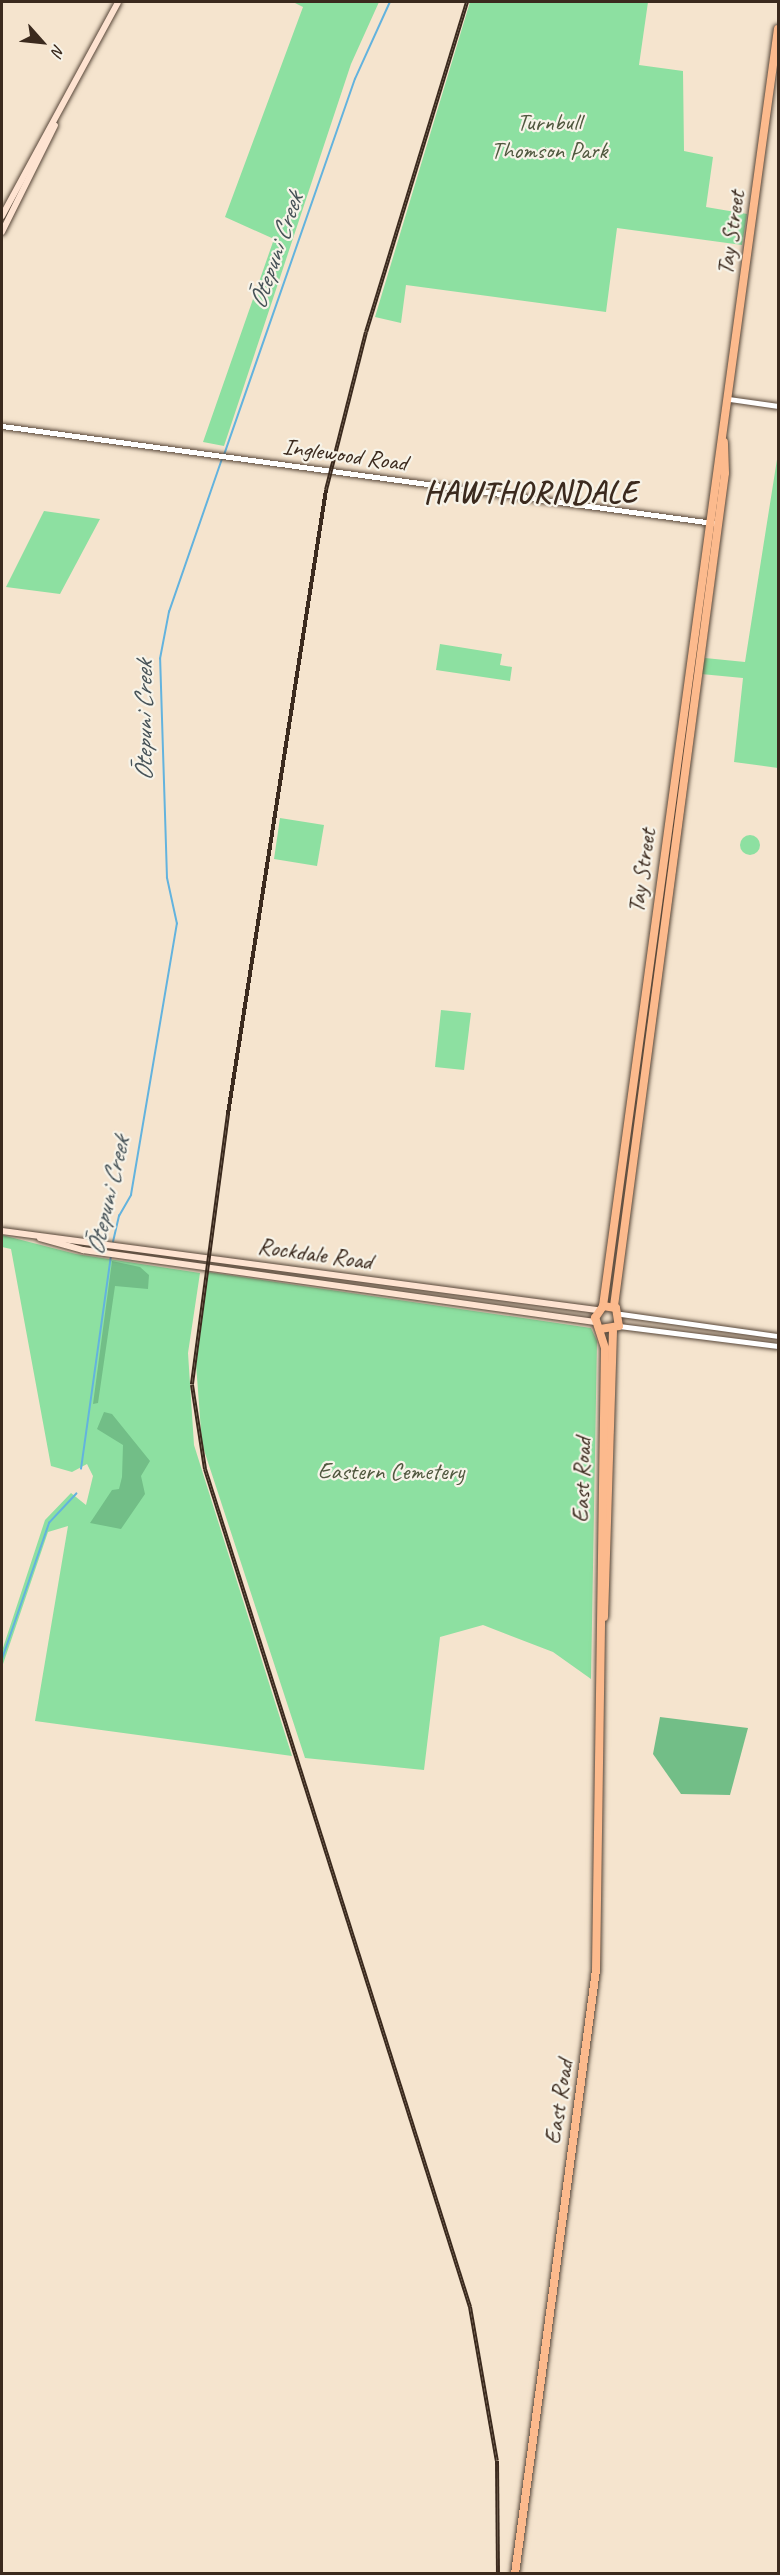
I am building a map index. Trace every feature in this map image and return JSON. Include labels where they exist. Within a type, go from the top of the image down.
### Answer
[{"type":"highway","name":"Tay Street","points":[[614,1306],[707,610],[714,523],[729,399],[778,29]]},
{"type":"highway","name":"Tay Street","points":[[600,1308],[697,609],[714,523]]},
{"type":"highway","points":[[697,609],[707,610]]},
{"type":"highway","points":[[686,692],[695,693]]},
{"type":"highway","points":[[614,1306],[621,1314],[616,1328],[600,1329],[595,1322],[600,1308],[614,1306]]},
{"type":"highway","name":"East Road","points":[[601,1633],[616,1328]]},
{"type":"highway","name":"East Road","points":[[515,2574],[596,1970],[605,1348],[600,1329]]},
{"type":"main road","points":[[2,216],[118,2]]},
{"type":"main road","points":[[2,232],[57,118]]},
{"type":"main road","name":"Rockdale Road","points":[[2,1231],[397,1284],[600,1308]]},
{"type":"main road","name":"Rockdale Road","points":[[28,1234],[115,1254],[595,1322]]},
{"type":"main road","points":[[396,1292],[397,1284]]},
{"type":"street","points":[[729,399],[778,406]]},
{"type":"street","name":"Inglewood Road","points":[[2,426],[714,523]]},
{"type":"street","points":[[621,1314],[778,1336]]},
{"type":"street","points":[[616,1328],[778,1346]]},
{"type":"green space","points":[[293,2],[379,2],[351,64],[224,446],[203,442],[274,239],[225,217],[303,7]]},
{"type":"green space","name":"Turnbull Thomson Park","points":[[470,2],[648,2],[639,65],[683,71],[684,151],[713,157],[706,207],[747,214],[742,245],[617,228],[606,312],[406,285],[401,323],[375,317]]},
{"type":"green space","points":[[778,453],[778,768],[734,762],[743,678],[701,674],[705,658],[745,662]]},
{"type":"green space","points":[[44,511],[100,519],[60,594],[6,587]]},
{"type":"green space","points":[[440,644],[502,654],[500,665],[512,667],[510,681],[436,670]]},
{"type":"green space","points":[[280,818],[324,825],[317,866],[274,859]]},
{"type":"green space","points":[[750,835],[757,838],[760,845],[757,852],[750,855],[743,852],[740,845],[743,838]]},
{"type":"green space","points":[[441,1010],[471,1013],[464,1070],[435,1067]]},
{"type":"green space","points":[[2,1235],[76,1254],[200,1273],[188,1353],[194,1445],[292,1756],[35,1721],[68,1526],[48,1532],[2,1667],[2,1651],[45,1520],[71,1493],[86,1505],[93,1476],[87,1464],[72,1472],[51,1466],[11,1249],[2,1247]]},
{"type":"green space","points":[[112,1261],[140,1267],[149,1275],[148,1289],[115,1286],[98,1403],[93,1404]]},
{"type":"green space","name":"Eastern Cemetery","points":[[208,1272],[591,1328],[597,1341],[591,1679],[553,1652],[483,1625],[440,1637],[424,1770],[305,1758],[202,1444],[196,1364]]},
{"type":"green space","points":[[104,1412],[112,1414],[150,1461],[141,1476],[145,1494],[121,1529],[90,1523],[112,1490],[119,1489],[122,1477],[123,1445],[97,1429]]},
{"type":"green space","points":[[660,1717],[748,1728],[730,1795],[681,1794],[653,1754]]},
{"type":"waterway","name":"Ōtepuni Creek","points":[[224,455],[355,79],[390,2]]},
{"type":"waterway","name":"Ōtepuni Creek","points":[[113,1242],[119,1216],[131,1195],[177,924],[167,878],[160,659],[169,612],[222,459]]},
{"type":"waterway","name":"Ōtepuni Creek","points":[[81,1469],[111,1256]]},
{"type":"waterway","name":"Ōtepuni Creek","points":[[2,1659],[49,1523],[76,1494]]},
{"type":"railway","points":[[467,2],[366,332],[326,490],[228,1114],[192,1385],[205,1469],[470,2307],[497,2461],[498,2574]]},
{"type":"district","name":"HAWTHORNDALE","points":[[531,492]]}]
